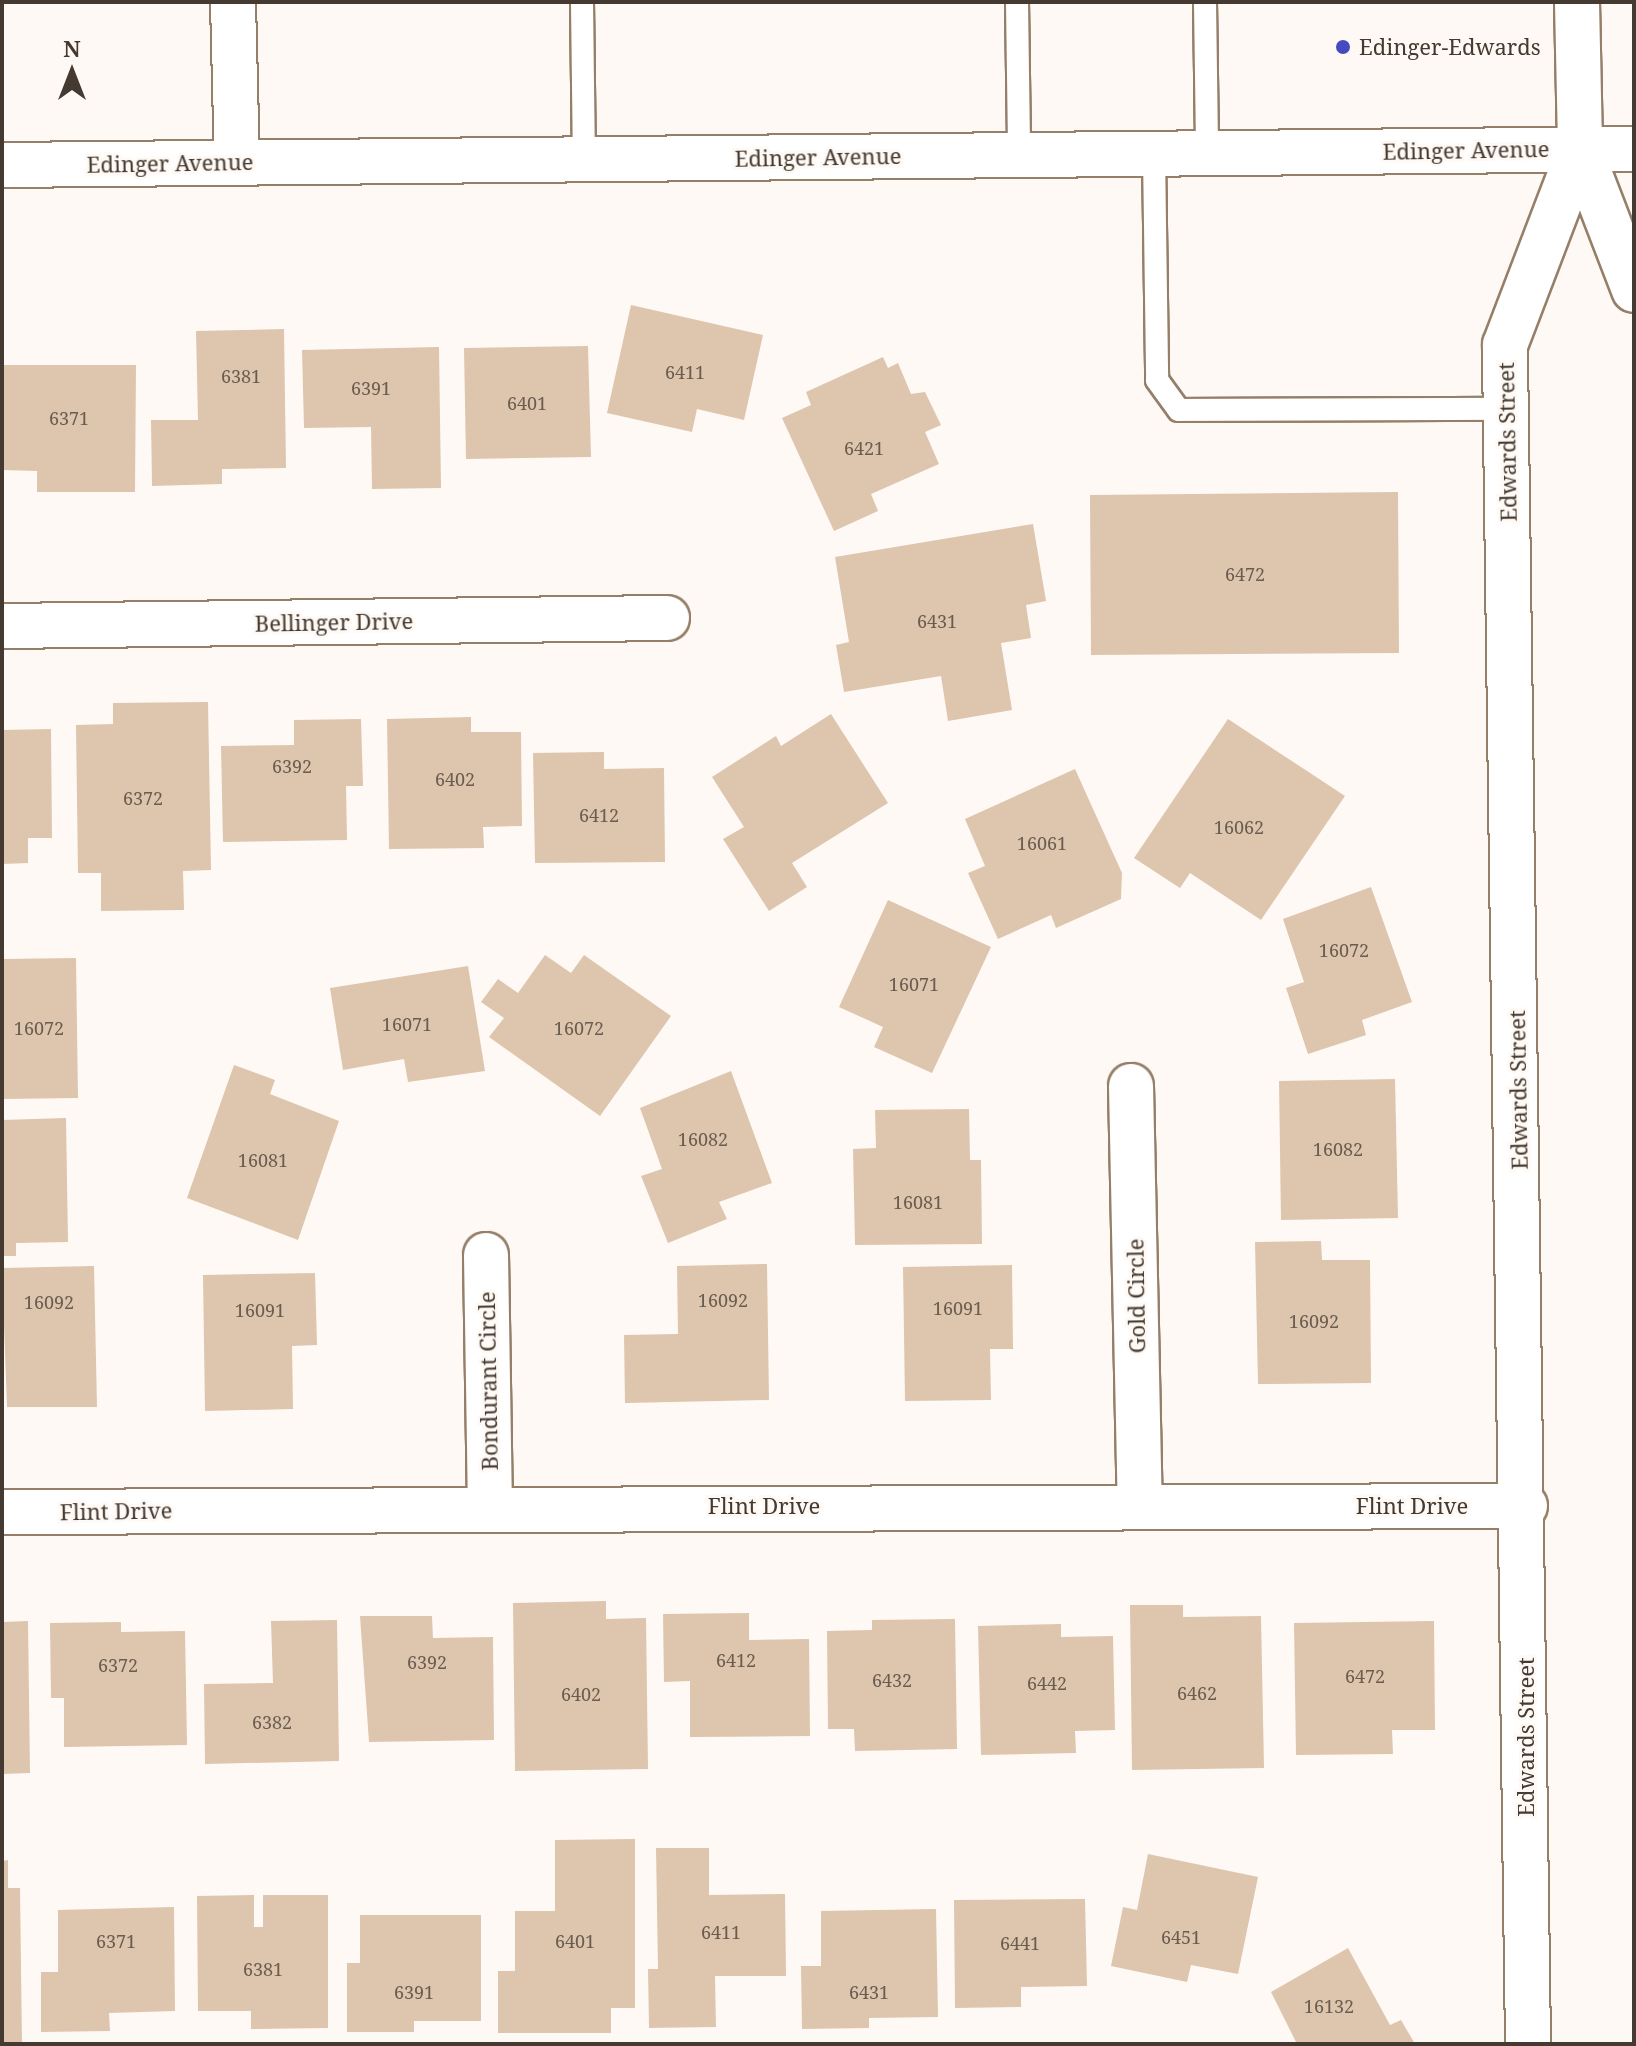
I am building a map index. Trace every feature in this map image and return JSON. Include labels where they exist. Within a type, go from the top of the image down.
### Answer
[{"type":"main road","points":[[233,2],[237,163]]},
{"type":"main road","name":"Edwards Street","points":[[1577,2],[1580,149],[1634,290]]},
{"type":"main road","name":"Edwards Street","points":[[1528,2044],[1525,1506],[1505,345],[1580,149]]},
{"type":"main road","name":"Edinger Avenue","points":[[2,165],[1634,149]]},
{"type":"main road","name":"Bellinger Drive","points":[[2,626],[667,618]]},
{"type":"main road","name":"Gold Circle","points":[[1131,1086],[1140,1505]]},
{"type":"main road","name":"Bondurant Circle","points":[[486,1255],[490,1507]]},
{"type":"main road","name":"Flint Drive","points":[[2,1512],[490,1507],[1525,1506]]},
{"type":"lane","points":[[582,2],[584,159]]},
{"type":"lane","points":[[1017,2],[1019,154]]},
{"type":"lane","points":[[1205,2],[1207,153]]},
{"type":"lane","points":[[1154,153],[1157,380],[1179,410],[1507,409]]},
{"type":"building","points":[[631,305],[763,335],[744,420],[697,409],[692,432],[607,413]]},
{"type":"building","points":[[284,329],[286,468],[222,469],[222,484],[152,486],[151,420],[198,420],[196,331]]},
{"type":"building","points":[[588,346],[591,457],[466,459],[464,348]]},
{"type":"building","points":[[439,347],[441,488],[372,489],[371,427],[304,428],[302,350]]},
{"type":"building","points":[[883,357],[888,368],[898,363],[911,394],[925,392],[941,425],[925,432],[939,464],[871,494],[878,511],[834,531],[782,418],[811,405],[806,392]]},
{"type":"building","points":[[2,365],[136,365],[135,492],[37,492],[37,471],[2,470]]},
{"type":"building","points":[[1398,492],[1399,653],[1091,655],[1090,495]]},
{"type":"building","points":[[1033,524],[1046,601],[1026,605],[1031,638],[1001,643],[1012,710],[948,721],[941,676],[844,692],[836,645],[849,642],[835,557]]},
{"type":"building","points":[[208,702],[211,870],[183,871],[184,910],[101,911],[101,873],[78,873],[76,725],[113,724],[113,703]]},
{"type":"building","points":[[831,714],[888,803],[792,863],[807,887],[769,911],[723,839],[744,827],[712,777],[776,736],[781,746]]},
{"type":"building","points":[[471,717],[471,732],[521,732],[522,826],[483,827],[484,848],[389,849],[387,719]]},
{"type":"building","points":[[361,719],[363,786],[346,786],[347,840],[223,842],[221,746],[294,745],[294,720]]},
{"type":"building","points":[[1228,719],[1345,796],[1261,920],[1190,873],[1180,888],[1134,858]]},
{"type":"building","points":[[51,729],[52,838],[28,838],[28,863],[2,864],[2,730]]},
{"type":"building","points":[[604,752],[604,769],[664,768],[665,862],[535,863],[533,753]]},
{"type":"building","points":[[1075,769],[1122,873],[1121,899],[1056,928],[1051,915],[998,939],[968,873],[985,866],[965,819]]},
{"type":"building","points":[[1371,887],[1412,1002],[1362,1020],[1366,1035],[1308,1054],[1286,988],[1304,982],[1283,919]]},
{"type":"building","points":[[888,900],[991,947],[932,1073],[874,1047],[883,1027],[839,1007]]},
{"type":"building","points":[[545,955],[571,973],[584,955],[671,1016],[600,1116],[489,1037],[504,1018],[481,1002],[498,979],[518,993]]},
{"type":"building","points":[[76,958],[78,1098],[2,1099],[2,959]]},
{"type":"building","points":[[468,966],[485,1071],[408,1082],[404,1059],[343,1070],[330,988]]},
{"type":"building","points":[[234,1065],[275,1080],[270,1094],[339,1121],[298,1240],[187,1198]]},
{"type":"building","points":[[731,1071],[772,1183],[719,1202],[727,1219],[668,1243],[641,1176],[662,1169],[640,1108]]},
{"type":"building","points":[[1395,1079],[1398,1218],[1281,1220],[1279,1081]]},
{"type":"building","points":[[969,1109],[970,1160],[981,1160],[982,1244],[855,1245],[853,1149],[876,1148],[875,1110]]},
{"type":"building","points":[[66,1118],[68,1242],[16,1243],[16,1256],[2,1256],[2,1120]]},
{"type":"building","points":[[1321,1241],[1322,1260],[1370,1260],[1371,1383],[1258,1384],[1255,1242]]},
{"type":"building","points":[[767,1264],[769,1400],[625,1403],[624,1335],[678,1334],[677,1266]]},
{"type":"building","points":[[1012,1265],[1013,1349],[990,1349],[991,1400],[905,1401],[903,1267]]},
{"type":"building","points":[[94,1266],[97,1407],[7,1407],[2,1268]]},
{"type":"building","points":[[315,1273],[317,1345],[292,1346],[293,1409],[205,1411],[203,1275]]},
{"type":"building","points":[[606,1601],[606,1619],[646,1618],[648,1769],[515,1771],[513,1603]]},
{"type":"building","points":[[1130,1605],[1183,1605],[1183,1617],[1261,1616],[1264,1768],[1132,1770]]},
{"type":"building","points":[[749,1613],[749,1640],[809,1639],[810,1736],[690,1737],[690,1681],[664,1682],[663,1614]]},
{"type":"building","points":[[360,1616],[432,1616],[433,1638],[493,1637],[494,1740],[369,1742]]},
{"type":"building","points":[[955,1619],[957,1749],[855,1751],[854,1729],[828,1729],[827,1631],[872,1630],[872,1620]]},
{"type":"building","points":[[337,1620],[339,1761],[205,1764],[204,1684],[273,1683],[271,1621]]},
{"type":"building","points":[[28,1621],[30,1773],[2,1774],[2,1622]]},
{"type":"building","points":[[1434,1621],[1435,1730],[1392,1730],[1393,1754],[1296,1755],[1294,1623]]},
{"type":"building","points":[[121,1622],[121,1632],[185,1631],[187,1745],[64,1747],[64,1698],[51,1698],[50,1623]]},
{"type":"building","points":[[1061,1624],[1061,1637],[1113,1636],[1115,1730],[1075,1731],[1076,1753],[981,1755],[978,1626]]},
{"type":"building","points":[[635,1839],[635,2008],[611,2008],[611,2033],[498,2033],[498,1971],[515,1971],[515,1911],[555,1911],[555,1840]]},
{"type":"building","points":[[656,1848],[709,1848],[709,1895],[785,1894],[786,1976],[715,1976],[716,2027],[649,2028],[648,1969],[658,1969]]},
{"type":"building","points":[[1148,1854],[1258,1877],[1238,1974],[1191,1965],[1187,1982],[1111,1966],[1123,1907],[1137,1910]]},
{"type":"building","points":[[8,1860],[8,1888],[20,1888],[22,2044],[2,2044],[2,1861]]},
{"type":"building","points":[[254,1895],[254,1927],[263,1927],[263,1895],[328,1895],[328,2028],[251,2029],[251,2011],[198,2011],[197,1896]]},
{"type":"building","points":[[1085,1899],[1087,1986],[1021,1987],[1021,2007],[955,2008],[954,1900]]},
{"type":"building","points":[[174,1907],[175,2011],[109,2013],[110,2031],[41,2032],[41,1972],[58,1972],[58,1910]]},
{"type":"building","points":[[936,1909],[938,2017],[869,2018],[869,2028],[802,2029],[801,1966],[821,1966],[821,1911]]},
{"type":"building","points":[[360,1915],[481,1915],[481,2021],[414,2021],[414,2032],[347,2032],[347,1963],[360,1963]]},
{"type":"building","points":[[1348,1948],[1390,2025],[1401,2020],[1415,2044],[1297,2044],[1271,1992]]},
{"type":"place","name":"Edinger-Edwards","points":[[1343,47]]}]
